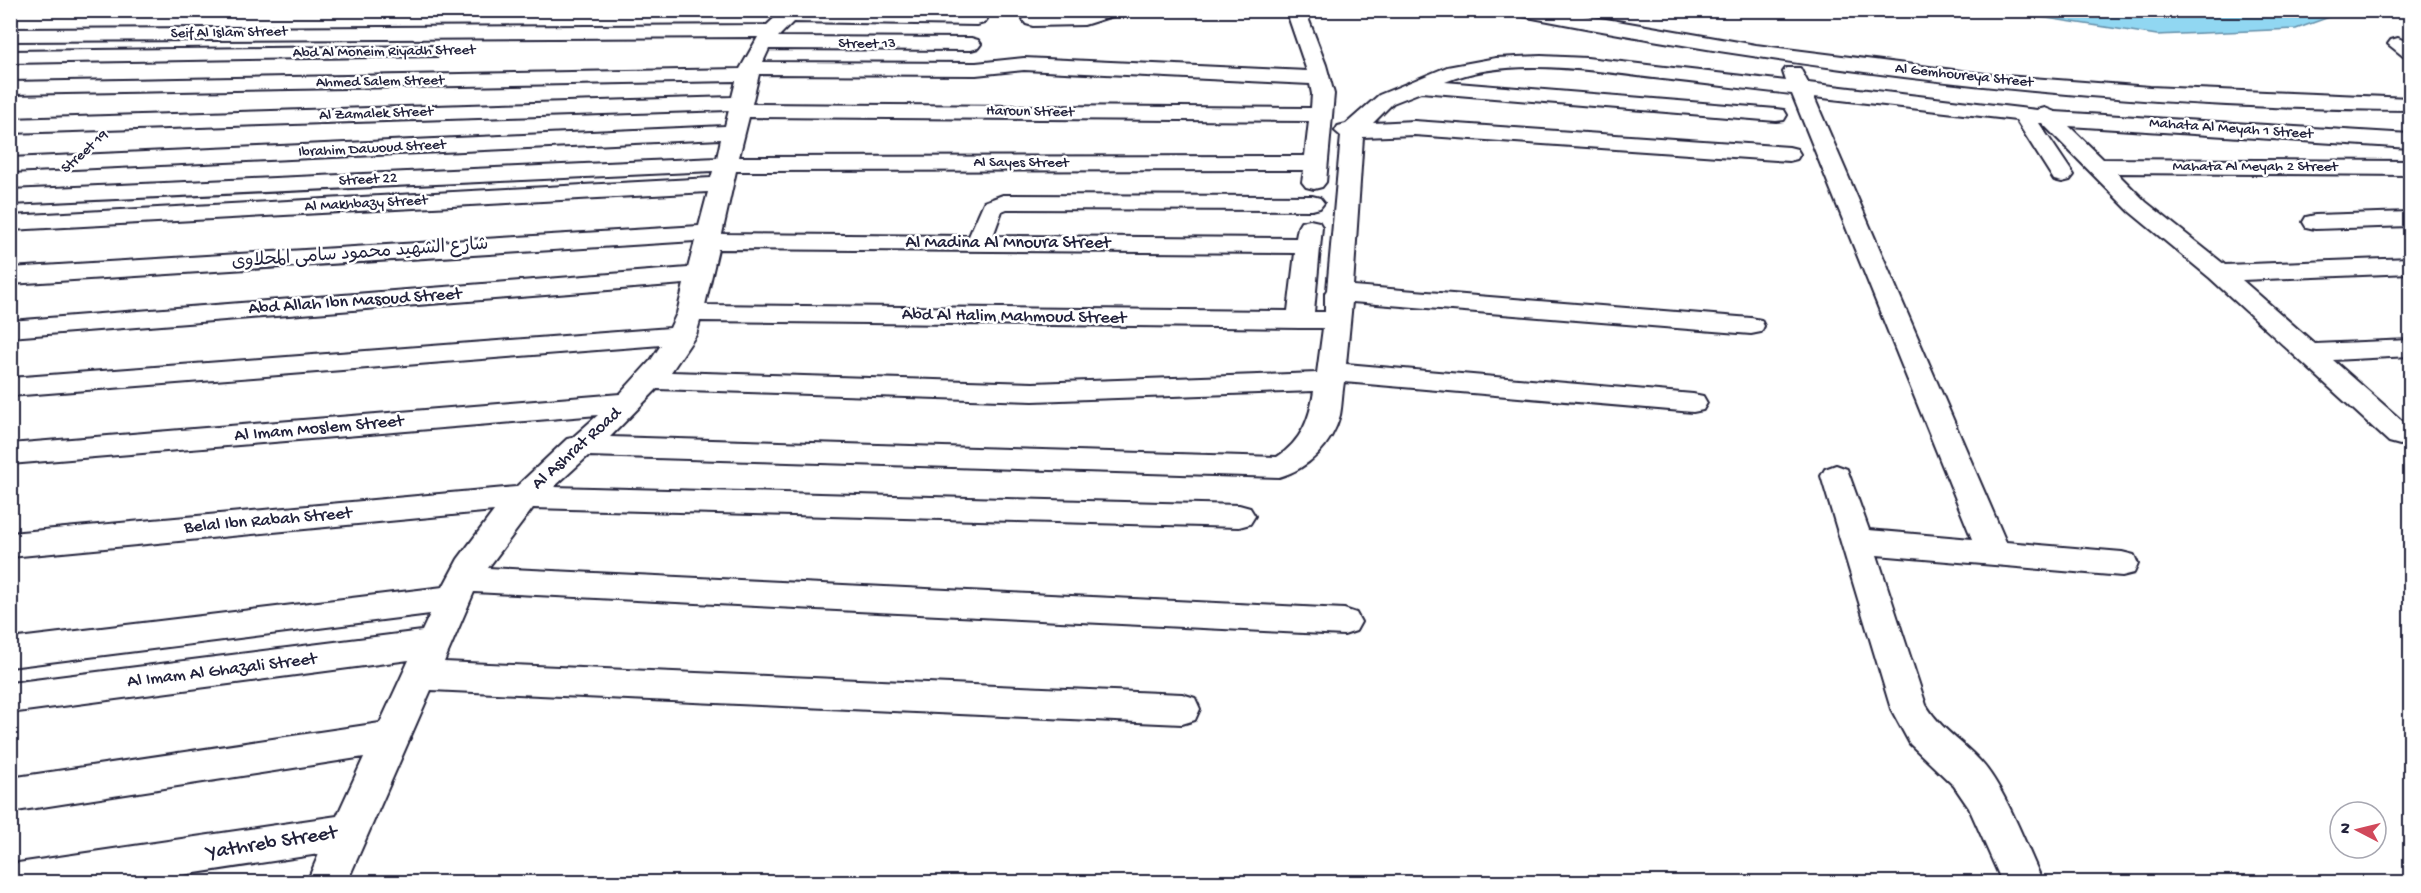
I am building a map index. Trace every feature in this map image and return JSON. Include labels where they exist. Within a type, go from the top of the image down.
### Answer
[{"type":"street","points":[[1033,20],[1084,19],[1112,10]]},
{"type":"street","points":[[1294,10],[1320,78],[1323,94],[1300,320]]},
{"type":"street","name":"Al Gemhoureya Street","points":[[1522,10],[1624,31],[1788,55],[1994,81],[2230,98],[2410,104]]},
{"type":"street","points":[[759,64],[976,19]]},
{"type":"street","name":"Seif Al Islam Street","points":[[10,35],[759,64]]},
{"type":"street","name":"Street 13","points":[[759,64],[971,44]]},
{"type":"street","points":[[1788,55],[1799,89],[1994,553]]},
{"type":"street","name":"Abd Al Moneim Riyadh Street","points":[[10,57],[759,64]]},
{"type":"street","name":"Mahata Al Meyah 1 Street","points":[[1352,131],[1386,99],[1454,71],[1496,64],[1540,62],[1587,64],[2051,118],[2408,143]]},
{"type":"street","points":[[759,64],[976,69],[1024,64],[1320,78]]},
{"type":"street","name":"Ahmed Salem Street","points":[[10,88],[159,86],[759,64]]},
{"type":"street","name":"Al Zamalek Street","points":[[10,126],[376,114],[759,64]]},
{"type":"street","name":"Haroun Street","points":[[759,64],[1320,123],[1352,131],[1414,128],[1789,154]]},
{"type":"street","name":"Ibrahim Dawoud Street","points":[[10,165],[349,150],[759,64]]},
{"type":"street","name":"Al Ashrat Road","points":[[327,882],[458,589],[491,537],[525,497],[650,380],[686,324],[724,174],[759,64]]},
{"type":"street","points":[[1994,81],[2051,118],[2138,207],[2219,273],[2400,435]]},
{"type":"street","name":"Street 19","points":[[10,221],[159,86]]},
{"type":"street","points":[[1414,86],[1776,116]]},
{"type":"street","points":[[304,207],[376,114]]},
{"type":"street","points":[[2023,114],[2062,175]]},
{"type":"street","points":[[578,446],[1279,467],[1288,465],[1295,460],[1321,426],[1325,416],[1338,307],[1352,131]]},
{"type":"street","name":"Al Sayes Street","points":[[724,174],[1316,163]]},
{"type":"street","name":"Mahata Al Meyah 2 Street","points":[[2099,166],[2410,168]]},
{"type":"street","name":"Street 22","points":[[10,197],[324,182],[724,174]]},
{"type":"street","name":"Al Makhbazy Street","points":[[10,221],[304,207],[724,174]]},
{"type":"street","points":[[978,243],[992,207],[1003,202],[1312,203]]},
{"type":"street","points":[[2315,222],[2410,219]]},
{"type":"street","name":"Al Madina Al Mnoura Street","points":[[709,237],[978,243],[1308,246]]},
{"type":"street","name":"شارع الشهيد محمود سامى المحلاوى","points":[[10,276],[709,237]]},
{"type":"street","points":[[2219,273],[2410,265]]},
{"type":"street","name":"Abd Allah Ibn Masoud Street","points":[[10,329],[699,275]]},
{"type":"street","name":"Abd Al Halim Mahmoud Street","points":[[10,387],[686,324],[1300,320],[1338,307],[1751,326]]},
{"type":"street","points":[[2310,353],[2410,348]]},
{"type":"street","points":[[650,380],[1033,392],[1331,376],[1693,403]]},
{"type":"street","name":"Al Imam Moslem Street","points":[[10,454],[628,403]]},
{"type":"street","points":[[1836,476],[1910,709],[1923,733],[1968,774],[1984,798],[2022,882]]},
{"type":"street","name":"Belal Ibn Rabah Street","points":[[10,545],[525,497],[1239,516]]},
{"type":"street","points":[[1856,541],[2122,564]]},
{"type":"street","points":[[10,653],[458,589],[1344,622]]},
{"type":"street","name":"Al Imam Al Ghazali Street","points":[[10,698],[427,659],[1182,709]]},
{"type":"street","points":[[10,795],[392,737]]},
{"type":"street","name":"Yathreb Street","points":[[18,882],[349,832]]},
{"type":"water","points":[[2346,10],[2296,29],[2157,35],[2000,11]]}]
